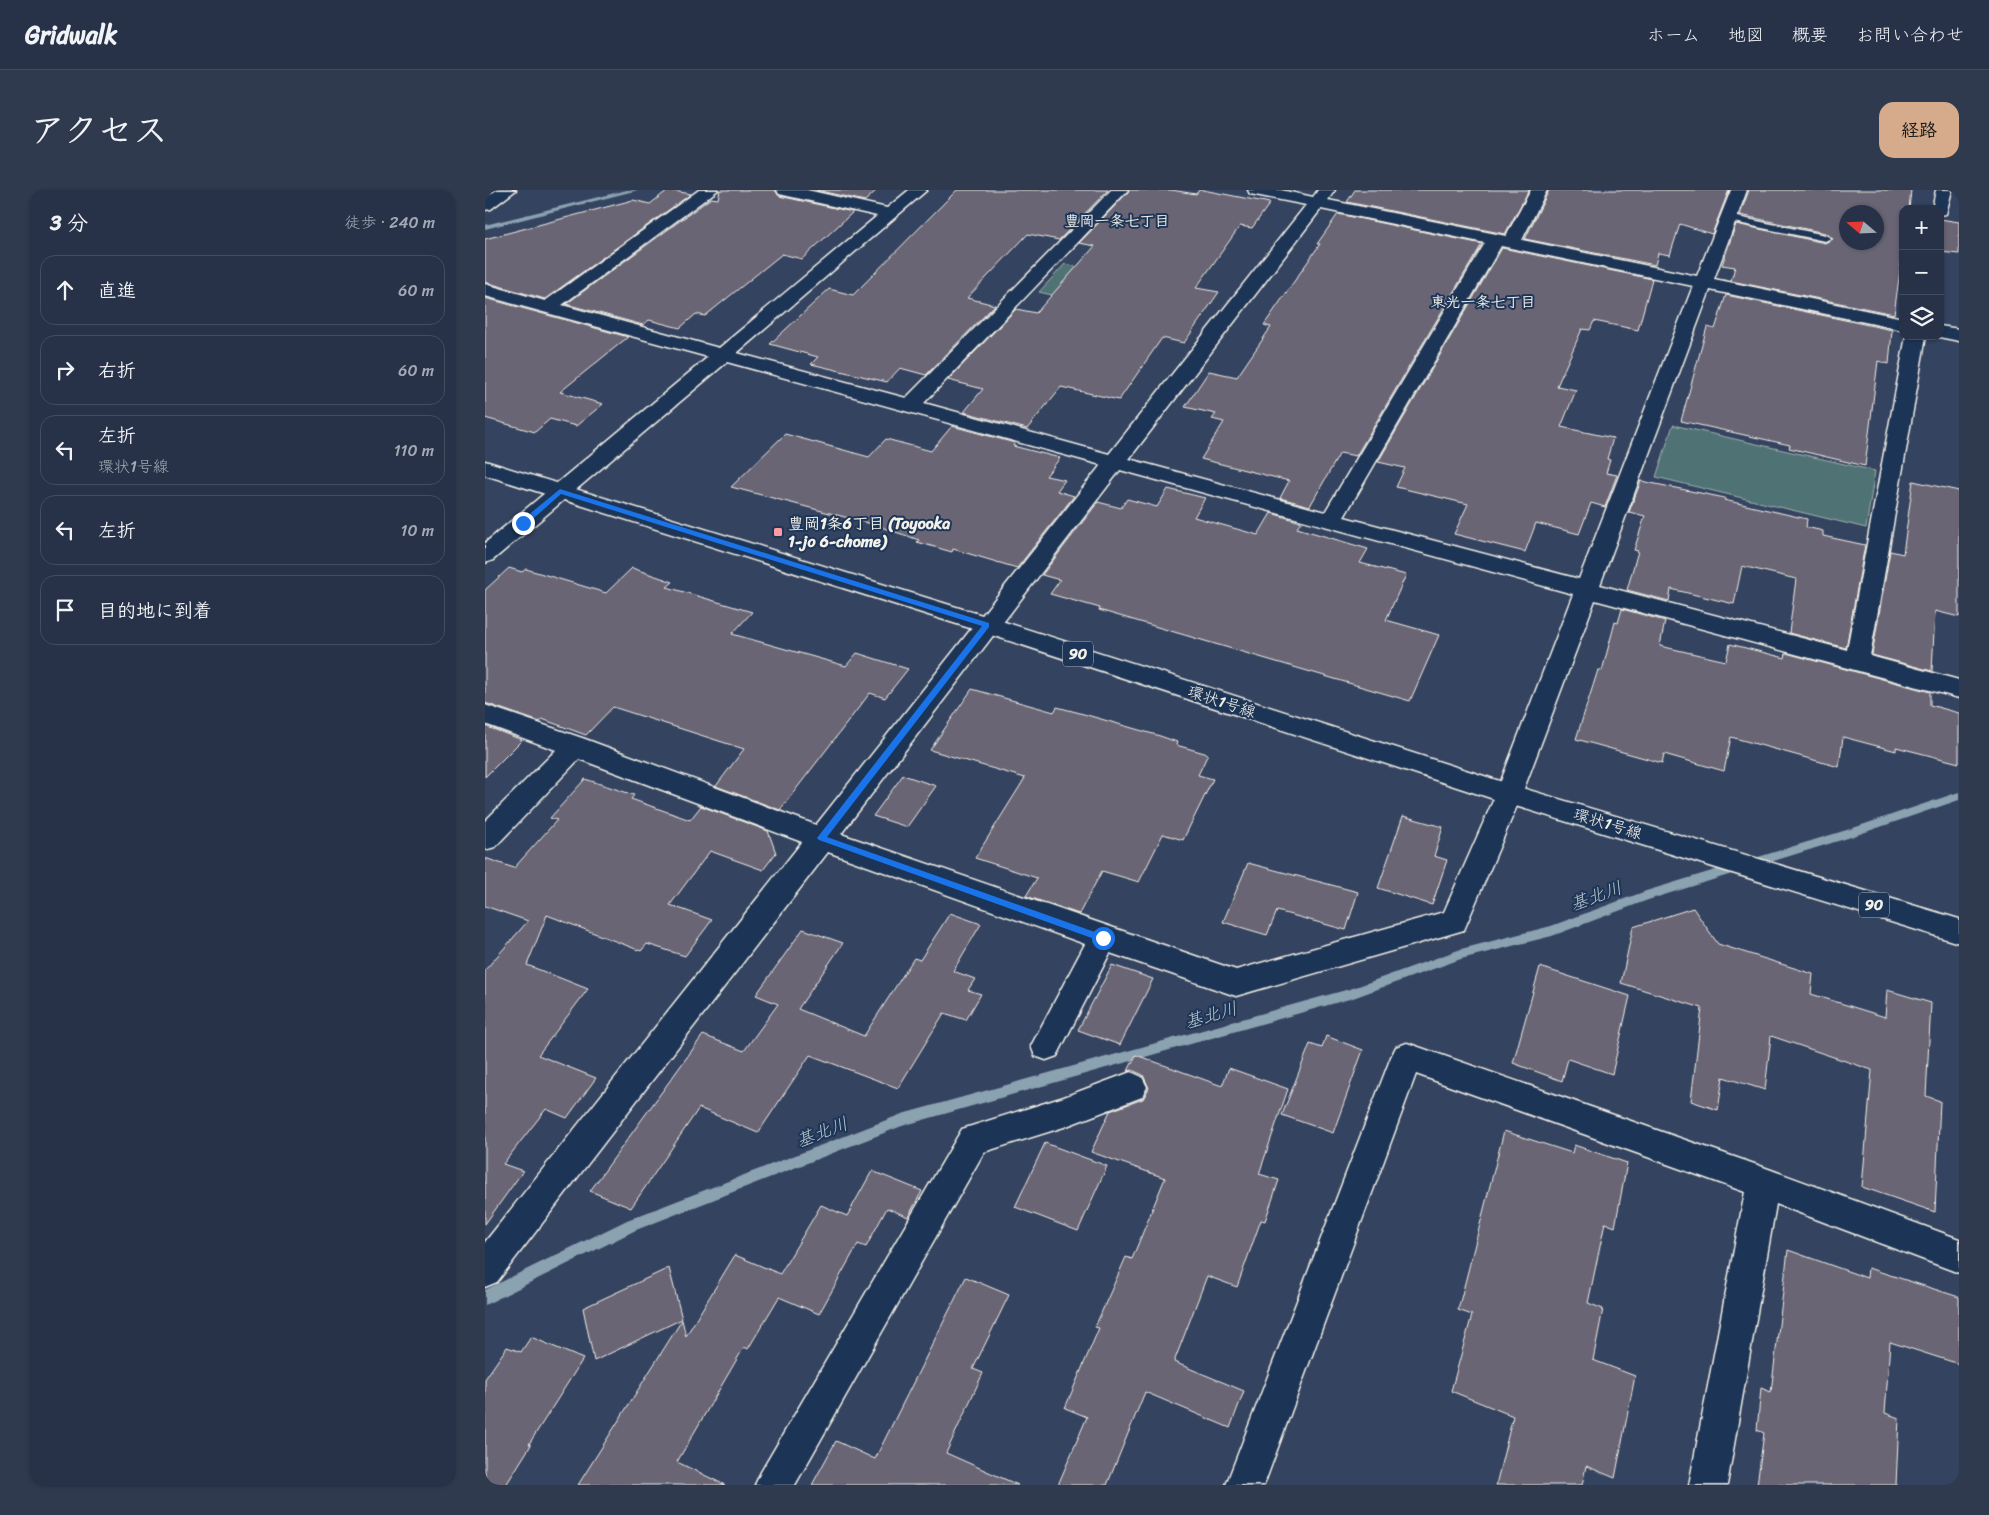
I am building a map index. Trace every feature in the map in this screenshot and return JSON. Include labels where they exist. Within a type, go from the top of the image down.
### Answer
[{"type":"street","points":[[485,205],[508,190]]},
{"type":"street","points":[[548,307],[710,190]]},
{"type":"street","points":[[785,190],[891,214]]},
{"type":"street","points":[[485,556],[919,190]]},
{"type":"street","points":[[911,405],[1120,190]]},
{"type":"street","points":[[1256,190],[1322,196],[1504,241],[1899,323]]},
{"type":"street","points":[[1331,521],[1504,241],[1539,190]]},
{"type":"street","points":[[485,714],[821,838],[1103,938],[1236,982],[1454,921],[1509,794],[1739,190]]},
{"type":"street","points":[[1941,205],[1944,190]]},
{"type":"street","points":[[493,1260],[1322,196]]},
{"type":"street","points":[[485,290],[1331,521],[1959,689]]},
{"type":"street","points":[[1944,333],[1959,336]]},
{"type":"street","points":[[1857,662],[1915,340]]},
{"type":"street","name":"環状1号線","points":[[485,468],[987,625],[1509,794],[1959,932]]},
{"type":"street","points":[[485,839],[576,746]]},
{"type":"street","points":[[1046,1046],[1103,938]]},
{"type":"street","points":[[1245,1485],[1407,1057],[1763,1183],[1959,1256]]},
{"type":"street","points":[[774,1485],[973,1140],[1063,1112],[1131,1087]]},
{"type":"street","points":[[1708,1485],[1763,1183]]},
{"type":"lane","points":[[1728,218],[1825,238]]},
{"type":"green space","points":[[1065,264],[1140,281],[1117,310],[1039,292]]},
{"type":"green space","points":[[1673,425],[1875,471],[1866,528],[1656,477]]},
{"type":"building","points":[[668,190],[691,194],[545,299],[485,282],[485,239],[633,200],[650,204]]},
{"type":"building","points":[[720,190],[775,190],[779,196],[853,212],[802,259],[782,254],[705,316],[696,314],[680,328],[649,320],[643,325],[566,304],[711,198],[718,199]]},
{"type":"building","points":[[816,190],[877,190],[865,201]]},
{"type":"building","points":[[957,190],[1108,190],[1059,240],[1028,234],[967,298],[995,305],[926,375],[900,368],[887,382],[811,364],[818,357],[770,344],[829,289],[853,295]]},
{"type":"building","points":[[1130,190],[1171,190],[1196,194],[1199,190],[1203,190],[1270,203],[1252,228],[1240,226],[1196,288],[1219,292],[1184,343],[1162,338],[1119,400],[1061,387],[1027,429],[964,412],[983,389],[948,380],[1016,309],[1036,313],[1095,246],[1079,243]]},
{"type":"building","points":[[1355,190],[1529,190],[1505,234],[1347,202]]},
{"type":"building","points":[[1549,190],[1729,190],[1712,234],[1680,224],[1670,255],[1658,253],[1655,265],[1525,239]]},
{"type":"building","points":[[1749,190],[1911,190],[1909,205],[1899,205],[1899,278],[1894,314],[1731,281],[1735,267],[1722,265],[1736,224],[1825,243],[1833,239],[1825,233],[1740,215]]},
{"type":"building","points":[[1338,214],[1482,244],[1356,456],[1340,453],[1310,506],[1280,498],[1289,481],[1201,459],[1224,422],[1212,419],[1216,414],[1185,407],[1209,371],[1237,377],[1271,327],[1264,325],[1320,244],[1317,244]]},
{"type":"building","points":[[1944,220],[1959,222],[1959,254],[1944,252]]},
{"type":"building","points":[[1502,248],[1652,279],[1638,330],[1594,321],[1590,330],[1582,329],[1557,386],[1576,390],[1561,427],[1613,438],[1607,459],[1610,460],[1606,473],[1617,475],[1605,507],[1591,503],[1579,534],[1536,523],[1525,552],[1454,534],[1468,504],[1396,487],[1405,468],[1378,462]]},
{"type":"building","points":[[1726,295],[1892,330],[1889,364],[1878,361],[1865,466],[1789,448],[1790,445],[1681,421],[1707,327],[1715,329]]},
{"type":"building","points":[[485,298],[628,337],[560,392],[603,404],[576,426],[550,419],[535,432],[485,418]]},
{"type":"building","points":[[952,426],[1015,443],[1013,446],[1060,458],[1046,476],[1065,480],[1057,491],[1074,496],[1017,568],[953,549],[952,552],[917,542],[919,540],[875,525],[731,487],[785,434],[869,457],[886,439],[931,451]]},
{"type":"building","points":[[1641,481],[1725,498],[1724,500],[1807,519],[1806,527],[1823,531],[1823,536],[1865,545],[1846,648],[1789,633],[1796,579],[1742,566],[1734,604],[1671,589],[1669,601],[1627,590],[1638,551],[1634,550],[1645,516],[1629,512]]},
{"type":"building","points":[[1913,481],[1959,491],[1959,617],[1935,611],[1932,671],[1872,655],[1890,551],[1903,554]]},
{"type":"building","points":[[1168,489],[1205,498],[1194,517],[1258,535],[1271,513],[1301,522],[1297,528],[1368,549],[1360,563],[1406,575],[1386,620],[1439,635],[1410,701],[1050,594],[1060,580],[1042,575],[1098,502],[1121,508],[1127,499],[1157,507]]},
{"type":"building","points":[[509,568],[522,572],[526,569],[606,593],[632,568],[673,582],[667,587],[752,612],[732,634],[846,666],[857,653],[908,669],[885,698],[870,693],[780,810],[716,786],[744,749],[613,707],[586,735],[542,719],[540,722],[485,703],[485,590]]},
{"type":"building","points":[[1622,609],[1665,621],[1660,646],[1726,661],[1730,644],[1785,658],[1786,653],[1930,692],[1930,705],[1959,713],[1959,763],[1896,747],[1896,751],[1843,737],[1839,767],[1731,737],[1724,771],[1664,754],[1662,763],[1576,739],[1598,670],[1602,671],[1615,622],[1618,623]]},
{"type":"building","points":[[972,689],[1054,712],[1057,707],[1080,713],[1160,736],[1177,742],[1176,745],[1208,754],[1198,775],[1213,779],[1183,840],[1163,834],[1139,882],[1102,871],[1079,914],[1026,896],[1037,878],[975,858],[1025,778],[930,750]]},
{"type":"building","points":[[485,726],[522,740],[485,777]]},
{"type":"building","points":[[903,775],[936,786],[907,827],[873,816]]},
{"type":"building","points":[[585,779],[634,795],[631,799],[690,820],[701,806],[768,831],[776,853],[763,870],[710,851],[670,905],[712,920],[685,956],[647,944],[641,951],[547,915],[527,965],[588,989],[538,1055],[596,1078],[567,1118],[546,1109],[503,1164],[523,1171],[485,1224],[485,970],[528,921],[485,906],[485,858],[514,868],[557,820],[550,818]]},
{"type":"building","points":[[1403,816],[1443,827],[1434,856],[1447,860],[1432,905],[1378,888]]},
{"type":"building","points":[[1248,863],[1358,892],[1346,930],[1277,911],[1267,935],[1223,922]]},
{"type":"building","points":[[1693,908],[1718,944],[1813,974],[1811,994],[1885,1017],[1887,990],[1931,1003],[1926,1096],[1940,1101],[1935,1212],[1862,1187],[1872,1070],[1771,1036],[1765,1090],[1723,1077],[1718,1110],[1691,1101],[1702,1008],[1621,983],[1633,927]]},
{"type":"building","points":[[950,913],[981,924],[953,971],[975,979],[968,990],[981,994],[966,1020],[944,1013],[898,1088],[810,1055],[758,1133],[699,1108],[631,1208],[590,1191],[703,1035],[744,1051],[778,1004],[756,995],[803,929],[843,943],[798,1009],[864,1036],[914,958],[920,960]]},
{"type":"building","points":[[1112,965],[1153,979],[1120,1045],[1078,1030]]},
{"type":"building","points":[[1540,967],[1630,996],[1612,1074],[1568,1059],[1562,1081],[1513,1063]]},
{"type":"building","points":[[1326,1036],[1363,1050],[1333,1133],[1282,1115],[1310,1044],[1322,1048]]},
{"type":"building","points":[[1136,1055],[1222,1086],[1229,1068],[1288,1089],[1259,1174],[1279,1180],[1265,1221],[1261,1220],[1237,1287],[1207,1276],[1174,1362],[1244,1391],[1230,1428],[1145,1392],[1107,1485],[1058,1485],[1087,1417],[1065,1408],[1099,1328],[1095,1327],[1126,1257],[1132,1259],[1165,1178],[1091,1152],[1110,1111],[1143,1099],[1149,1088],[1143,1075],[1132,1070],[1128,1071]]},
{"type":"building","points":[[1504,1131],[1572,1153],[1574,1145],[1627,1163],[1615,1227],[1605,1223],[1588,1303],[1603,1309],[1593,1360],[1635,1376],[1615,1478],[1586,1466],[1582,1485],[1496,1485],[1513,1416],[1451,1391],[1472,1315],[1458,1310]]},
{"type":"building","points":[[1045,1143],[1107,1166],[1078,1231],[1015,1207]]},
{"type":"building","points":[[872,1171],[922,1191],[908,1217],[887,1208],[866,1247],[858,1244],[819,1314],[779,1297],[748,1349],[744,1347],[677,1462],[725,1485],[578,1485],[682,1320],[686,1336],[735,1255],[780,1274],[821,1205],[847,1216]]},
{"type":"building","points":[[1788,1250],[1867,1278],[1868,1268],[1959,1297],[1959,1364],[1890,1342],[1885,1413],[1899,1418],[1896,1485],[1757,1485],[1764,1433],[1757,1430],[1761,1388],[1771,1392]]},
{"type":"building","points":[[669,1268],[682,1319],[594,1361],[583,1308]]},
{"type":"building","points":[[966,1277],[1009,1295],[973,1369],[983,1373],[946,1453],[1018,1485],[812,1485],[836,1441],[875,1459]]},
{"type":"building","points":[[531,1337],[583,1359],[529,1444],[531,1445],[506,1485],[485,1485],[485,1379],[507,1347],[521,1352]]},
{"type":"waterway","points":[[485,227],[635,190]]},
{"type":"waterway","name":"基北川","points":[[485,1298],[632,1225],[902,1120],[1353,993],[1461,954],[1552,931],[1646,896],[1851,833],[1959,796]]},
{"type":"place","name":"豊岡1条6丁目 (Toyooka 1-jo 6-chome)","points":[[778,532]]},
{"type":"district","name":"豊岡一条七丁目","points":[[1117,221]]},
{"type":"district","name":"東光一条七丁目","points":[[1483,302]]},
{"type":"route","points":[[523,523],[560,491],[987,625],[821,838],[1103,938]]}]
